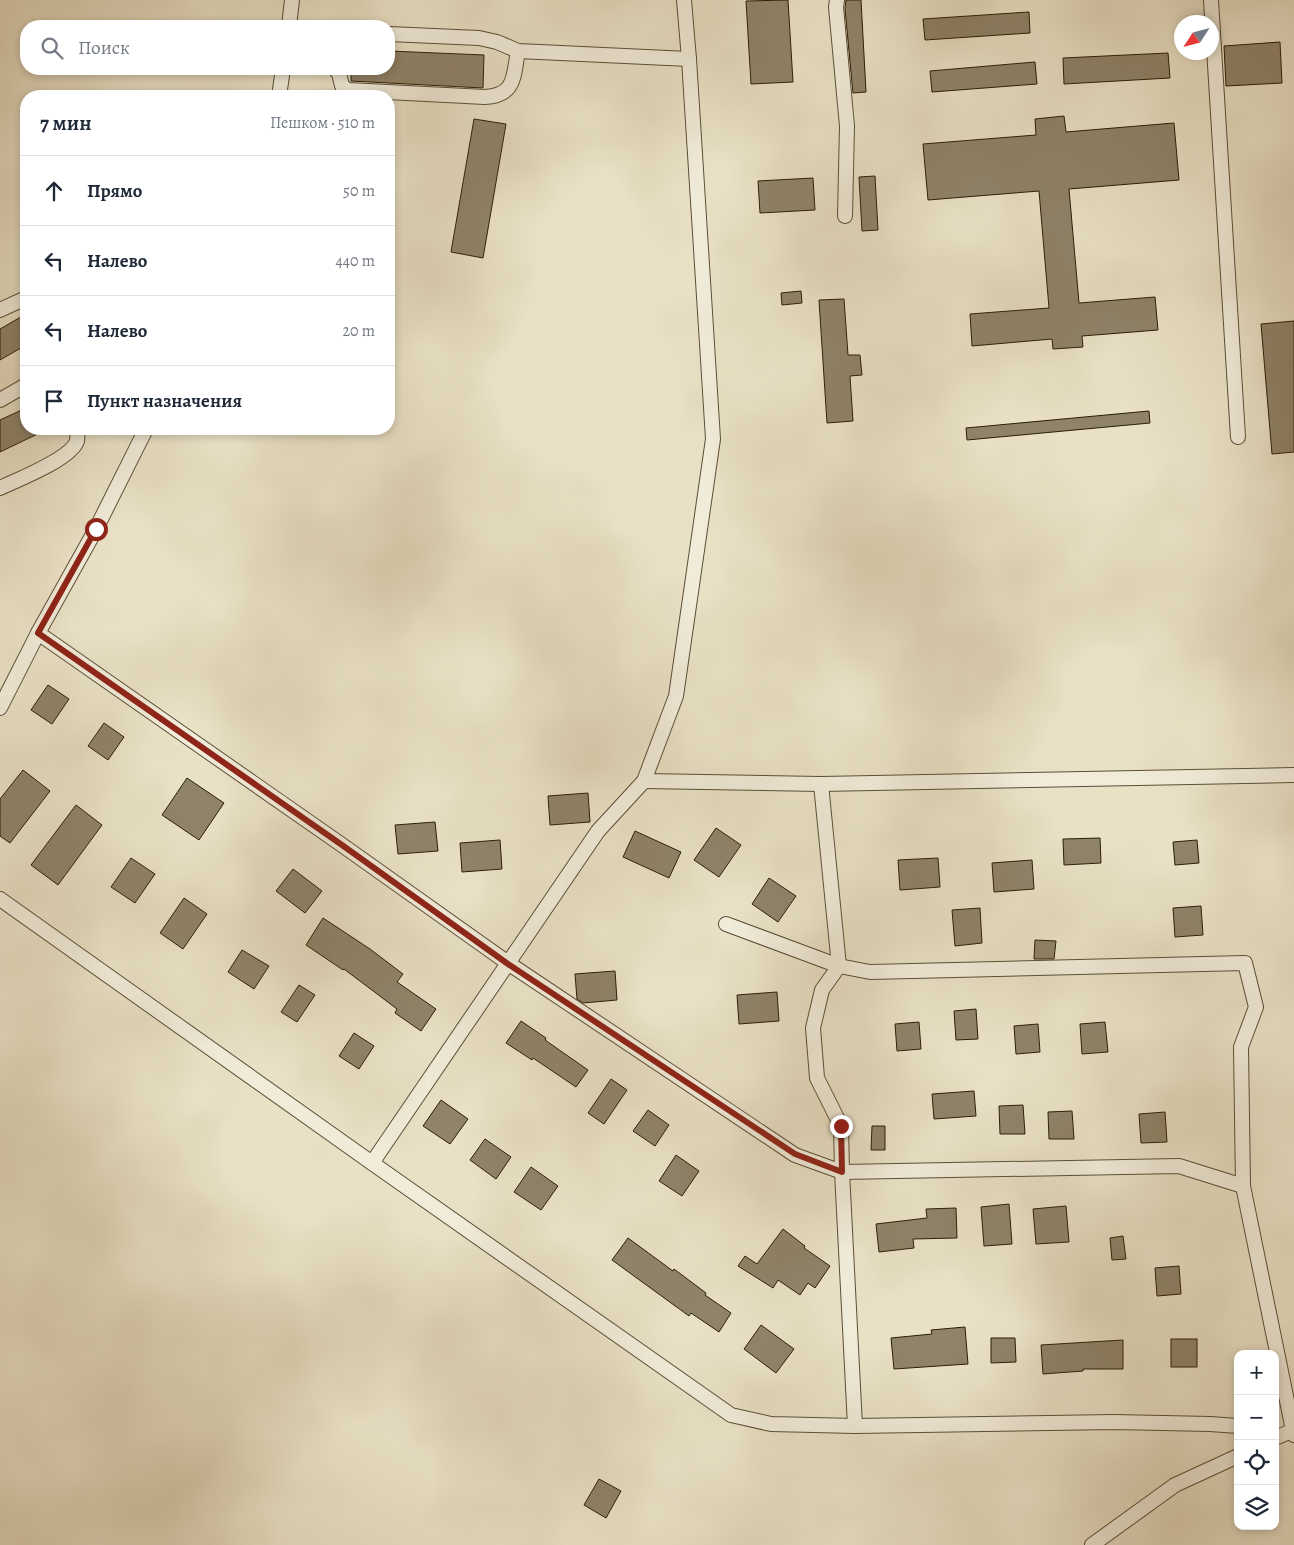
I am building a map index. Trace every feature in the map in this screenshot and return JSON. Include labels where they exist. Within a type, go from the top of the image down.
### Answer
[{"type":"street","points":[[290,20],[292,0]]},
{"type":"street","points":[[372,1163],[598,831],[644,781],[676,696],[713,439],[690,60],[684,0]]},
{"type":"street","points":[[837,0],[836,8],[846,126],[845,216]]},
{"type":"street","points":[[1211,0],[1238,437]]},
{"type":"street","points":[[395,34],[479,38],[497,42],[518,51],[690,60]]},
{"type":"street","points":[[395,92],[497,96],[506,91],[511,83],[518,51]]},
{"type":"street","points":[[280,90],[282,75]]},
{"type":"street","points":[[339,75],[342,86],[348,90]]},
{"type":"street","points":[[0,310],[20,301]]},
{"type":"street","points":[[0,400],[20,388]]},
{"type":"street","points":[[0,488],[63,457],[72,449],[77,440],[77,435]]},
{"type":"street","points":[[0,708],[38,633],[96,529],[143,435]]},
{"type":"street","points":[[38,633],[334,839],[508,964],[795,1154],[842,1172],[1179,1166],[1242,1186]]},
{"type":"street","points":[[644,781],[820,784],[1294,775]]},
{"type":"street","points":[[820,784],[839,966],[822,990],[813,1028],[817,1078],[841,1126],[854,1426]]},
{"type":"street","points":[[0,899],[731,1415],[771,1424],[854,1426],[1114,1422],[1234,1426]]},
{"type":"street","points":[[726,924],[839,966],[870,972],[1245,963],[1256,1007],[1240,1047],[1242,1186],[1294,1432]]},
{"type":"street","points":[[1279,1430],[1294,1432]]},
{"type":"street","points":[[1279,1437],[1294,1432]]},
{"type":"street","points":[[1092,1545],[1175,1485],[1234,1458]]},
{"type":"building","points":[[788,0],[793,82],[751,84],[746,1]]},
{"type":"building","points":[[846,0],[861,0],[866,92],[853,93],[845,9]]},
{"type":"building","points":[[1029,12],[1030,33],[925,40],[923,19]]},
{"type":"building","points":[[1280,42],[1282,83],[1226,86],[1224,46]]},
{"type":"building","points":[[395,51],[484,55],[483,88],[351,81],[351,75],[395,75]]},
{"type":"building","points":[[1168,53],[1170,78],[1064,84],[1063,58]]},
{"type":"building","points":[[1035,62],[1037,84],[932,92],[930,71]]},
{"type":"building","points":[[1064,116],[1066,132],[1174,123],[1179,180],[1069,189],[1079,303],[1155,297],[1158,330],[1082,336],[1083,347],[1053,349],[1052,339],[972,346],[970,314],[1049,308],[1039,191],[928,200],[923,144],[1036,135],[1035,119]]},
{"type":"building","points":[[474,119],[506,124],[483,258],[451,252]]},
{"type":"building","points":[[875,176],[878,230],[862,231],[859,177]]},
{"type":"building","points":[[813,178],[815,210],[760,213],[758,181]]},
{"type":"building","points":[[801,291],[802,303],[782,305],[781,293]]},
{"type":"building","points":[[844,299],[848,355],[860,355],[862,375],[850,376],[853,421],[827,423],[819,300]]},
{"type":"building","points":[[20,317],[20,348],[0,360],[0,329]]},
{"type":"building","points":[[1294,321],[1294,452],[1272,454],[1261,324]]},
{"type":"building","points":[[20,411],[20,435],[35,435],[0,452],[0,420]]},
{"type":"building","points":[[1149,411],[1150,423],[967,440],[966,428]]},
{"type":"building","points":[[48,685],[69,699],[52,724],[31,710]]},
{"type":"building","points":[[104,723],[124,737],[108,760],[88,746]]},
{"type":"building","points":[[23,770],[50,791],[10,843],[0,836],[0,799]]},
{"type":"building","points":[[187,778],[224,803],[199,840],[162,815]]},
{"type":"building","points":[[588,793],[590,822],[550,825],[548,796]]},
{"type":"building","points":[[76,805],[102,825],[58,885],[31,865]]},
{"type":"building","points":[[435,822],[438,851],[398,854],[395,825]]},
{"type":"building","points":[[716,828],[741,845],[719,877],[694,860]]},
{"type":"building","points":[[635,831],[681,852],[669,878],[623,857]]},
{"type":"building","points":[[1100,838],[1101,863],[1064,865],[1063,839]]},
{"type":"building","points":[[500,840],[502,869],[462,872],[460,843]]},
{"type":"building","points":[[1197,840],[1199,863],[1175,865],[1173,842]]},
{"type":"building","points":[[131,858],[155,874],[135,903],[111,887]]},
{"type":"building","points":[[938,858],[940,887],[900,890],[898,860]]},
{"type":"building","points":[[1032,860],[1034,889],[994,892],[992,863]]},
{"type":"building","points":[[293,869],[322,891],[305,913],[276,891]]},
{"type":"building","points":[[769,878],[796,896],[778,922],[752,904]]},
{"type":"building","points":[[184,898],[207,914],[183,949],[160,933]]},
{"type":"building","points":[[1201,906],[1203,935],[1175,937],[1173,908]]},
{"type":"building","points":[[980,908],[982,943],[955,946],[952,910]]},
{"type":"building","points":[[323,918],[370,949],[403,974],[397,982],[436,1009],[421,1031],[395,1013],[397,1009],[344,969],[306,945]]},
{"type":"building","points":[[1035,940],[1056,941],[1054,959],[1034,959]]},
{"type":"building","points":[[242,950],[269,966],[254,989],[228,972]]},
{"type":"building","points":[[615,971],[617,1000],[583,1003],[577,999],[575,974]]},
{"type":"building","points":[[299,985],[315,995],[297,1022],[281,1012]]},
{"type":"building","points":[[777,992],[779,1021],[739,1024],[737,995]]},
{"type":"building","points":[[976,1009],[978,1039],[956,1040],[954,1011]]},
{"type":"building","points":[[521,1021],[588,1070],[576,1087],[533,1058],[532,1060],[506,1043]]},
{"type":"building","points":[[919,1022],[921,1049],[897,1051],[895,1024]]},
{"type":"building","points":[[1105,1022],[1108,1052],[1082,1054],[1080,1024]]},
{"type":"building","points":[[1038,1024],[1040,1052],[1016,1054],[1014,1026]]},
{"type":"building","points":[[354,1033],[374,1046],[359,1069],[339,1056]]},
{"type":"building","points":[[611,1079],[627,1090],[604,1124],[588,1113]]},
{"type":"building","points":[[974,1091],[976,1116],[934,1119],[932,1094]]},
{"type":"building","points":[[441,1100],[468,1119],[450,1144],[423,1126]]},
{"type":"building","points":[[1023,1105],[1025,1134],[1000,1134],[999,1106]]},
{"type":"building","points":[[648,1110],[669,1125],[655,1146],[633,1131]]},
{"type":"building","points":[[1072,1111],[1074,1139],[1049,1139],[1048,1112]]},
{"type":"building","points":[[1165,1112],[1167,1142],[1141,1143],[1139,1114]]},
{"type":"building","points":[[872,1126],[885,1126],[885,1150],[871,1150]]},
{"type":"building","points":[[485,1139],[511,1157],[496,1179],[470,1160]]},
{"type":"building","points":[[676,1155],[699,1171],[682,1196],[659,1181]]},
{"type":"building","points":[[531,1167],[558,1186],[541,1210],[514,1192]]},
{"type":"building","points":[[1009,1204],[1012,1244],[984,1246],[981,1207]]},
{"type":"building","points":[[1066,1206],[1069,1242],[1036,1244],[1033,1209]]},
{"type":"building","points":[[956,1208],[957,1238],[913,1239],[914,1248],[879,1252],[876,1224],[927,1218],[926,1209]]},
{"type":"building","points":[[783,1229],[805,1246],[804,1248],[830,1266],[815,1288],[808,1283],[800,1295],[778,1280],[773,1288],[738,1266],[745,1256],[757,1264]]},
{"type":"building","points":[[1123,1236],[1126,1259],[1112,1260],[1110,1238]]},
{"type":"building","points":[[628,1238],[673,1271],[674,1269],[706,1293],[705,1295],[731,1313],[719,1332],[691,1313],[689,1316],[612,1260]]},
{"type":"building","points":[[1179,1266],[1181,1294],[1157,1296],[1155,1268]]},
{"type":"building","points":[[761,1325],[794,1349],[776,1373],[744,1349]]},
{"type":"building","points":[[965,1327],[968,1364],[894,1369],[891,1338],[932,1334],[931,1330]]},
{"type":"building","points":[[991,1338],[1015,1338],[1016,1362],[991,1363]]},
{"type":"building","points":[[1171,1339],[1197,1339],[1197,1367],[1171,1367]]},
{"type":"building","points":[[1123,1340],[1123,1369],[1083,1369],[1083,1371],[1043,1374],[1041,1345]]},
{"type":"building","points":[[599,1479],[621,1491],[606,1518],[584,1505]]},
{"type":"route","points":[[96,529],[38,633],[342,845],[508,964],[795,1154],[842,1172],[841,1126]]}]
